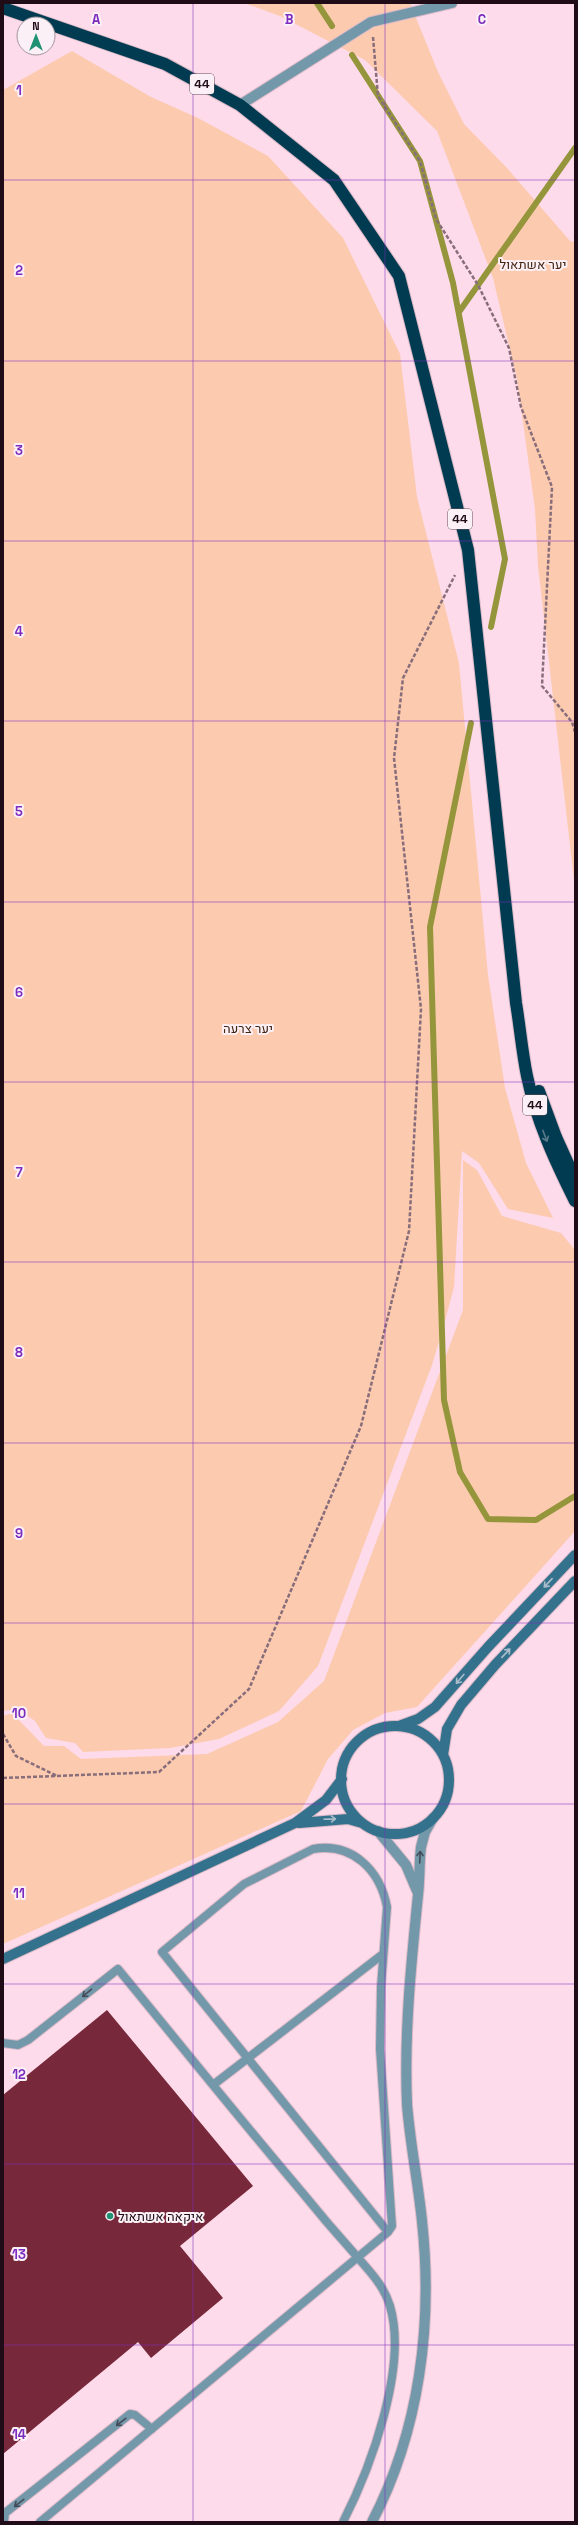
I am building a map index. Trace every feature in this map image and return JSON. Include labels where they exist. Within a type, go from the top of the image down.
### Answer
[{"type":"highway","name":"44","points":[[3,8],[165,64],[240,105],[334,180],[399,276],[468,550],[516,1003],[527,1075],[538,1118],[556,1163],[575,1201]]},
{"type":"highway","name":"44","points":[[516,1003],[543,1104],[575,1179]]},
{"type":"street","points":[[240,105],[371,22],[452,3]]},
{"type":"street","points":[[4,1959],[295,1823],[326,1800],[342,1779],[348,1755],[357,1742],[378,1730],[396,1727],[418,1720],[435,1708],[488,1646],[575,1555]]},
{"type":"street","points":[[443,1755],[447,1729],[461,1704],[575,1580]]},
{"type":"street","points":[[372,2522],[397,2465],[410,2421],[420,2376],[425,2328],[425,2276],[422,2222],[410,2134],[406,2079],[407,2012],[421,1847],[425,1832],[443,1805],[449,1789],[449,1772],[443,1755],[434,1742],[420,1733],[396,1727]]},
{"type":"street","points":[[342,1779],[348,1805],[364,1824]]},
{"type":"street","points":[[295,1823],[348,1819],[364,1824],[378,1831],[396,1834],[412,1831],[434,1818]]},
{"type":"street","points":[[378,1831],[406,1865],[418,1896]]},
{"type":"lane","points":[[40,2522],[388,2232],[392,2226],[381,2079],[380,2018],[387,1907],[384,1894],[373,1872],[364,1863],[345,1850],[334,1847],[313,1849],[244,1884],[162,1952],[388,2232]]},
{"type":"lane","points":[[213,2085],[383,1954]]},
{"type":"lane","points":[[3,2043],[18,2045],[28,2040],[118,1969],[357,2258],[377,2279],[386,2296],[394,2327],[394,2350],[384,2412],[376,2441],[355,2497],[343,2522]]},
{"type":"lane","points":[[4,2522],[5,2513],[130,2414],[135,2415],[152,2429]]},
{"type":"path","points":[[371,22],[378,96],[420,161],[436,219],[478,285],[509,348],[521,407],[552,487],[542,686],[572,722],[575,732]]},
{"type":"path","points":[[3,1778],[159,1772],[248,1689],[361,1426],[409,1223],[421,1009],[394,758],[403,678],[468,550]]},
{"type":"path","points":[[3,1734],[16,1756],[57,1776]]},
{"type":"green space","name":"יער אשתאול","points":[[244,3],[410,3],[438,72],[464,124],[507,168],[570,241],[575,242],[575,889],[538,566],[535,509],[517,379],[493,278],[437,131],[365,60],[280,16]]},
{"type":"green space","name":"יער צרעה","points":[[72,51],[151,97],[198,118],[268,156],[343,238],[400,354],[417,497],[459,663],[488,975],[505,1088],[526,1163],[553,1218],[508,1209],[479,1163],[462,1151],[454,1287],[432,1365],[318,1666],[279,1711],[219,1739],[170,1748],[83,1752],[75,1743],[46,1738],[35,1721],[17,1709],[3,1711],[3,90]]},
{"type":"green space","points":[[463,1160],[477,1170],[502,1216],[561,1233],[575,1250],[575,1531],[417,1707],[385,1713],[353,1730],[328,1759],[301,1811],[3,1944],[3,1716],[12,1713],[44,1746],[64,1746],[81,1759],[207,1754],[278,1722],[324,1681],[463,1310]]},
{"type":"building","name":"איקאה אשתאול","points":[[107,2010],[253,2186],[180,2246],[223,2298],[151,2358],[138,2342],[3,2454],[3,2095]]},
{"type":"waterway","points":[[317,3],[332,26]]},
{"type":"waterway","points":[[352,55],[420,161],[453,283],[505,559],[491,627]]},
{"type":"waterway","points":[[459,312],[575,148]]},
{"type":"waterway","points":[[471,723],[430,927],[444,1400],[460,1472],[488,1519],[536,1520],[575,1496]]},
{"type":"place","name":"איקאה אשתאול","points":[[110,2216]]}]
